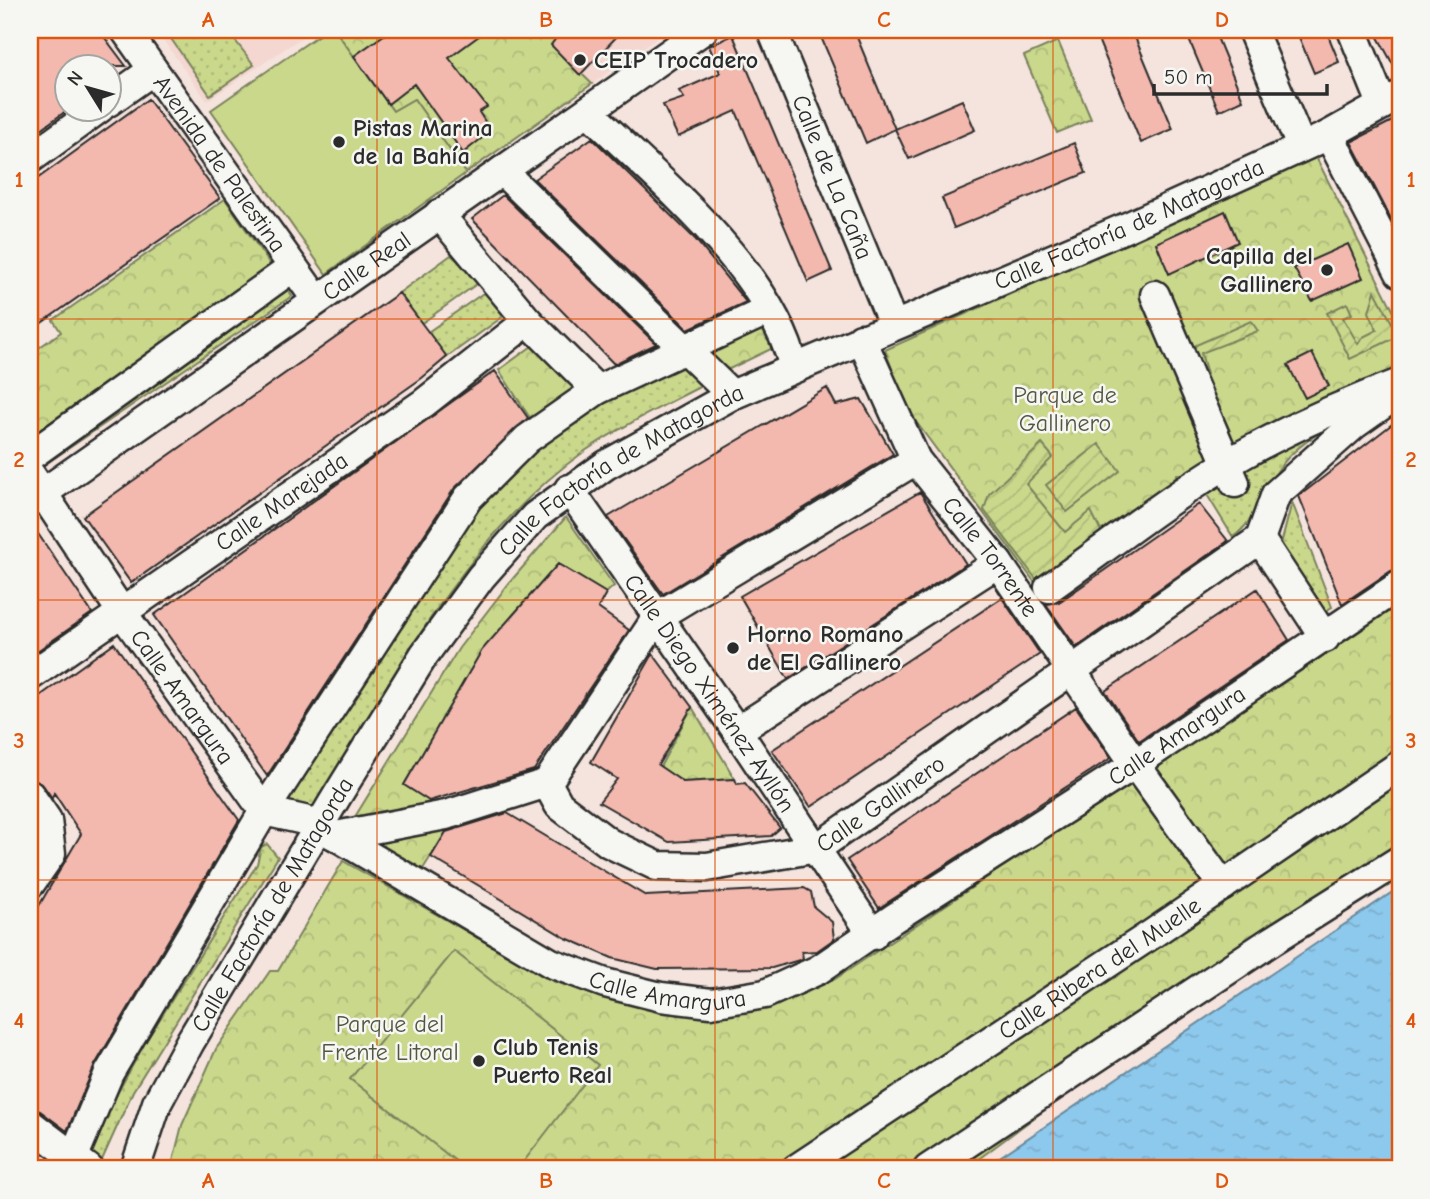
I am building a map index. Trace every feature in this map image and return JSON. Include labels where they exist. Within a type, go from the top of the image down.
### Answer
[{"type":"street","name":"Avenida de Palestina","points":[[125,30],[316,299]]},
{"type":"street","name":"Calle Real","points":[[34,490],[316,299],[703,30]]},
{"type":"street","name":"Calle de La Caña","points":[[772,30],[893,324]]},
{"type":"street","points":[[1252,30],[1301,146]]},
{"type":"street","points":[[1352,30],[1391,100]]},
{"type":"street","points":[[122,92],[153,71]]},
{"type":"street","name":"Calle Factoría de Matagorda","points":[[135,1169],[157,1103],[190,1042],[327,832],[424,655],[454,612],[535,516],[569,489],[641,443],[732,395],[1126,226],[1329,135],[1391,100]]},
{"type":"street","points":[[588,111],[742,264],[789,346],[794,368]]},
{"type":"street","points":[[30,159],[81,122]]},
{"type":"street","points":[[1329,135],[1390,227],[1400,273]]},
{"type":"street","points":[[502,171],[732,395]]},
{"type":"street","points":[[439,214],[528,321],[597,390]]},
{"type":"street","points":[[30,456],[292,268]]},
{"type":"street","points":[[1155,295],[1248,483],[1260,539],[1325,638]]},
{"type":"street","points":[[30,1124],[81,1163],[109,1073],[264,811],[468,498],[527,439],[597,390],[683,347],[769,310]]},
{"type":"street","name":"Calle Marejada","points":[[30,676],[424,403],[528,321]]},
{"type":"street","name":"Calle Torrente","points":[[861,338],[916,460],[998,563],[1135,764],[1223,886]]},
{"type":"street","points":[[1248,483],[1341,405],[1400,383]]},
{"type":"street","points":[[1049,588],[1193,486],[1248,483],[1355,425],[1400,392]]},
{"type":"street","points":[[327,832],[446,815],[547,783],[658,616],[916,460]]},
{"type":"street","name":"Calle Diego Ximénez Ayllón","points":[[569,489],[817,848],[873,935]]},
{"type":"street","name":"Calle Amargura","points":[[34,490],[264,811],[304,820],[327,832],[551,963],[605,983],[661,997],[711,1003],[765,994],[818,970],[873,935],[894,918],[1135,764],[1400,585]]},
{"type":"street","name":"Calle Gallinero","points":[[547,783],[559,805],[609,843],[657,866],[707,867],[817,848],[1260,539]]},
{"type":"street","points":[[737,731],[998,563]]},
{"type":"street","name":"Calle Ribera del Muelle","points":[[796,1169],[1223,886],[1400,765]]},
{"type":"street","points":[[30,795],[47,820],[51,854],[30,884]]},
{"type":"street","points":[[928,1169],[1273,940],[1400,860]]},
{"type":"shaded area","points":[[156,30],[313,30],[207,101]]},
{"type":"shaded area","points":[[550,30],[669,30],[592,84],[551,45],[557,37]]},
{"type":"green space","points":[[165,30],[227,30],[254,65],[210,95]]},
{"type":"green space","name":"Pistas Marina de la Bahía","points":[[326,30],[335,30],[393,111],[414,99],[466,173],[326,274],[211,110]]},
{"type":"green space","points":[[335,30],[549,30],[557,37],[552,45],[592,84],[466,173],[414,99],[393,111]]},
{"type":"green space","points":[[1058,41],[1091,119],[1057,133],[1024,56]]},
{"type":"green space","name":"Parque de Gallinero","points":[[1316,157],[1400,324],[1400,373],[1199,475],[1177,474],[1163,495],[1036,584],[908,411],[885,350]]},
{"type":"green space","points":[[225,199],[292,296],[47,463],[30,437],[30,354],[61,332],[53,320]]},
{"type":"green space","points":[[451,255],[481,281],[422,323],[399,293]]},
{"type":"green space","points":[[489,289],[512,310],[447,357],[428,332]]},
{"type":"green space","points":[[1375,291],[1399,336],[1350,359],[1327,313],[1347,303],[1352,314],[1343,318],[1358,344],[1363,337],[1377,330],[1369,312]]},
{"type":"green space","points":[[1251,321],[1258,331],[1201,353],[1207,374],[1197,381],[1188,361],[1196,345]]},
{"type":"green space","points":[[759,325],[773,348],[719,374],[700,352]]},
{"type":"green space","points":[[539,341],[584,383],[530,418],[499,370]]},
{"type":"green space","points":[[686,365],[705,384],[629,424],[585,451],[542,485],[502,525],[431,617],[399,666],[313,813],[278,807],[458,533],[529,447],[601,398]]},
{"type":"green space","points":[[1341,418],[1304,443],[1285,461],[1249,521],[1233,537],[1201,485]]},
{"type":"green space","points":[[1042,444],[1053,457],[1026,484],[1065,532],[1091,511],[1102,533],[1036,579],[984,510],[989,494]]},
{"type":"green space","points":[[1099,444],[1120,471],[1067,512],[1046,485]]},
{"type":"green space","points":[[1292,502],[1332,607],[1317,616],[1278,556]]},
{"type":"green space","points":[[566,517],[614,586],[606,593],[558,564],[482,650],[404,785],[445,811],[451,824],[418,877],[345,833],[459,648],[510,582]]},
{"type":"green space","name":"Parque del Frente Litoral","points":[[1400,601],[1400,854],[1344,888],[965,1169],[171,1169],[182,1125],[216,1049],[270,971],[278,971],[343,861],[555,982],[655,1011],[722,1015],[835,979]]},
{"type":"green space","points":[[692,707],[735,779],[683,782],[660,767]]},
{"type":"green space","points":[[267,844],[278,857],[133,1091],[98,1169],[84,1154],[146,1041],[257,864],[261,847]]},
{"type":"green space","name":"Club Tenis Puerto Real","points":[[454,951],[598,1065],[518,1169],[466,1169],[350,1079]]},
{"type":"water","points":[[1400,887],[1400,1169],[982,1169]]},
{"type":"building","points":[[30,30],[99,30],[116,52],[52,52],[52,121],[30,137]]},
{"type":"building","points":[[391,30],[487,30],[449,58],[487,107],[479,112],[491,131],[463,153],[414,84],[388,104],[354,56]]},
{"type":"building","name":"CEIP Trocadero","points":[[562,30],[623,30],[580,75],[551,45]]},
{"type":"building","points":[[818,30],[854,30],[895,129],[866,143]]},
{"type":"building","points":[[1094,30],[1132,30],[1173,129],[1141,143]]},
{"type":"building","points":[[1185,30],[1214,30],[1243,100],[1219,111]]},
{"type":"building","points":[[1296,30],[1326,30],[1339,62],[1314,73]]},
{"type":"building","points":[[1374,30],[1400,30],[1400,77]]},
{"type":"building","points":[[733,35],[832,271],[808,282],[736,111],[678,137],[663,105],[684,98],[679,91],[720,73],[709,46]]},
{"type":"building","points":[[148,99],[220,198],[30,331],[30,184],[116,122],[122,122],[122,118]]},
{"type":"building","points":[[962,100],[975,130],[909,159],[895,129]]},
{"type":"building","points":[[1400,117],[1400,236],[1351,142]]},
{"type":"building","points":[[592,138],[696,240],[746,302],[688,329],[534,179]]},
{"type":"building","points":[[1074,143],[1086,173],[954,228],[942,198]]},
{"type":"building","points":[[503,195],[656,344],[614,364],[472,219]]},
{"type":"building","points":[[1225,211],[1238,242],[1169,274],[1156,243]]},
{"type":"building","name":"Capilla del Gallinero","points":[[1348,244],[1363,278],[1312,301],[1294,268]]},
{"type":"building","points":[[399,293],[447,357],[422,378],[131,583],[83,516]]},
{"type":"building","points":[[1312,353],[1329,386],[1305,398],[1288,365]]},
{"type":"building","points":[[495,371],[528,418],[454,489],[267,776],[154,615]]},
{"type":"building","points":[[827,388],[836,405],[861,399],[893,454],[663,594],[608,517]]},
{"type":"building","points":[[1400,418],[1400,569],[1391,571],[1342,604],[1299,496]]},
{"type":"building","points":[[920,492],[966,564],[788,679],[740,596]]},
{"type":"building","points":[[1199,504],[1228,541],[1076,647],[1046,604],[1059,602]]},
{"type":"building","points":[[30,522],[92,613],[30,656]]},
{"type":"building","points":[[558,564],[606,593],[598,608],[629,630],[534,770],[429,801],[404,785],[482,650]]},
{"type":"building","points":[[1257,589],[1289,640],[1139,741],[1105,691]]},
{"type":"building","points":[[1002,598],[1040,654],[811,807],[772,750]]},
{"type":"building","points":[[114,643],[239,820],[95,1065],[67,1131],[40,1111],[30,1108],[30,921],[81,834],[54,793],[52,798],[43,785],[30,779],[30,703]]},
{"type":"building","points":[[653,654],[692,707],[658,765],[683,782],[735,779],[737,784],[745,783],[780,828],[771,836],[669,842],[599,802],[617,779],[591,762]]},
{"type":"building","points":[[1076,707],[1111,758],[879,908],[847,860]]},
{"type":"building","points":[[507,813],[646,896],[804,888],[811,892],[814,907],[832,922],[834,939],[817,951],[802,952],[803,959],[772,968],[657,969],[612,958],[566,938],[431,857],[446,832]]},
{"type":"place","name":"CEIP Trocadero","points":[[580,60]]},
{"type":"place","name":"Pistas Marina de la Bahía","points":[[339,142]]},
{"type":"place","name":"Capilla del Gallinero","points":[[1327,270]]},
{"type":"place","name":"Horno Romano de El Gallinero","points":[[733,648]]},
{"type":"place","name":"Club Tenis Puerto Real","points":[[479,1061]]}]
